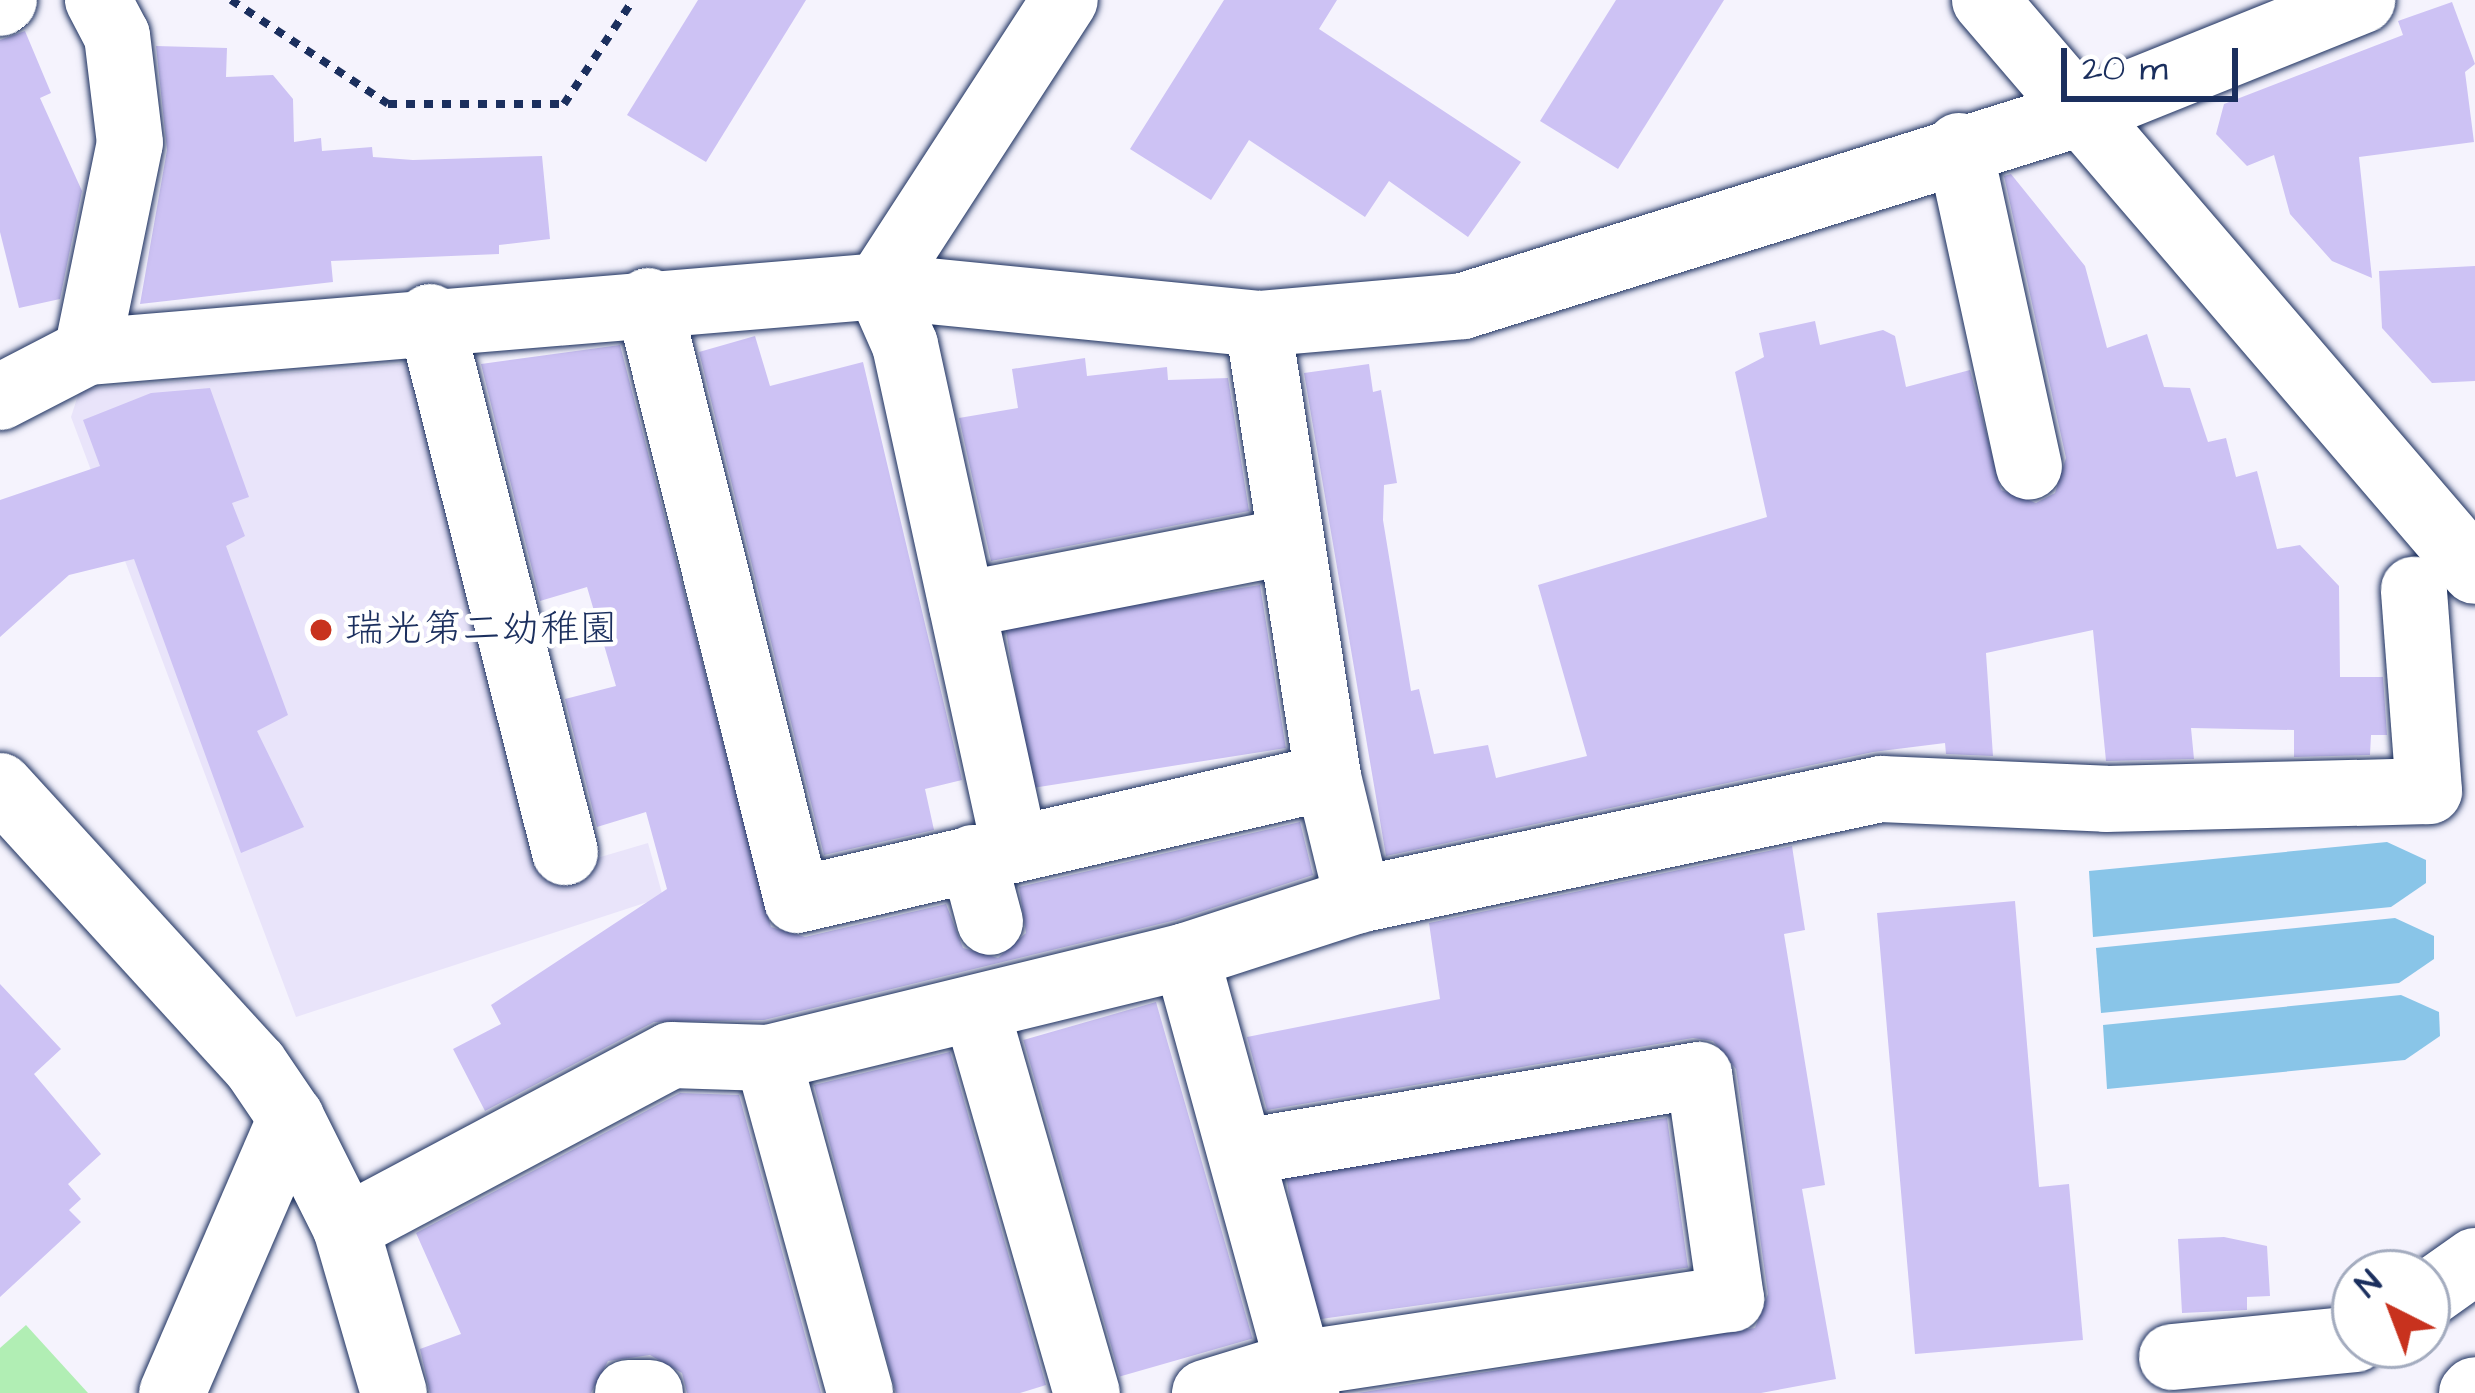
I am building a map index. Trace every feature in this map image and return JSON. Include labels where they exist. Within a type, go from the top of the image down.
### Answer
[{"type":"street","points":[[87,352],[130,143],[117,36],[98,0]]},
{"type":"street","points":[[879,286],[1065,0]]},
{"type":"street","points":[[1985,0],[2362,439],[2445,580],[2475,658]]},
{"type":"street","points":[[0,397],[87,352],[430,317],[879,286],[1258,325],[1463,306],[1959,146],[2084,112],[2338,4]]},
{"type":"street","points":[[1959,146],[2029,466]]},
{"type":"street","points":[[879,286],[905,345],[962,605],[994,854],[991,922]]},
{"type":"street","points":[[648,302],[797,900],[1328,777]]},
{"type":"street","points":[[430,317],[565,852]]},
{"type":"street","points":[[1258,325],[1328,777],[1358,900]]},
{"type":"street","points":[[2362,439],[2475,503]]},
{"type":"street","points":[[962,605],[1289,541]]},
{"type":"street","points":[[346,1228],[671,1055],[768,1058],[1186,956],[1358,900],[1881,789],[2106,800],[2429,791],[2445,580]]},
{"type":"street","points":[[0,786],[255,1065],[291,1118],[346,1228],[384,1363],[348,1393]]},
{"type":"street","points":[[1186,956],[1303,1379]]},
{"type":"street","points":[[976,1009],[1087,1393]]},
{"type":"street","points":[[768,1058],[860,1393]]},
{"type":"street","points":[[1204,1393],[1303,1379],[1731,1299],[1699,1075],[1243,1152]]},
{"type":"street","points":[[172,1393],[291,1118]]},
{"type":"street","points":[[2172,1357],[2331,1341]]},
{"type":"street","points":[[628,1393],[650,1393]]},
{"type":"path","points":[[231,0],[388,104],[564,104],[633,0]]},
{"type":"shaded area","name":"瑞光第二幼稚園","points":[[423,362],[553,871],[648,843],[663,897],[296,1017],[71,417],[80,389]]},
{"type":"green space","points":[[26,1325],[88,1393],[0,1393],[0,1348]]},
{"type":"water","points":[[2387,842],[2426,860],[2426,883],[2391,907],[2093,937],[2089,871]]},
{"type":"water","points":[[2395,918],[2434,936],[2434,959],[2399,983],[2101,1013],[2096,948]]},
{"type":"water","points":[[2401,995],[2439,1012],[2440,1036],[2405,1060],[2107,1089],[2103,1025]]},
{"type":"building","points":[[698,0],[806,0],[706,162],[627,115]]},
{"type":"building","points":[[1224,0],[1337,0],[1319,29],[1521,162],[1468,237],[1389,181],[1365,217],[1249,140],[1211,200],[1130,149]]},
{"type":"building","points":[[1616,0],[1724,0],[1618,169],[1540,121]]},
{"type":"building","points":[[2452,2],[2475,64],[2465,72],[2474,142],[2359,157],[2372,278],[2332,261],[2290,214],[2274,155],[2247,166],[2216,134],[2224,104],[2403,35],[2398,21]]},
{"type":"building","points":[[25,31],[51,93],[40,98],[82,191],[60,299],[19,308],[0,232],[0,40]]},
{"type":"building","points":[[156,46],[227,48],[226,77],[273,75],[293,99],[294,142],[321,138],[322,151],[372,147],[373,157],[413,160],[542,156],[550,239],[499,245],[499,254],[331,261],[333,282],[140,304],[167,150]]},
{"type":"building","points":[[2011,174],[2085,266],[2107,348],[2147,334],[2164,387],[2190,388],[2208,442],[2226,438],[2236,477],[2257,471],[2277,549],[2300,545],[2339,586],[2340,677],[2383,677],[2387,735],[2371,735],[2370,755],[2294,757],[2294,730],[2191,728],[2194,759],[2106,761],[2093,630],[1986,653],[1993,756],[1946,754],[1945,743],[1873,752],[1386,856],[1304,373],[1369,364],[1373,392],[1381,390],[1397,483],[1384,485],[1383,520],[1411,691],[1419,689],[1434,754],[1488,745],[1496,778],[1587,756],[1538,585],[1767,517],[1735,372],[1764,357],[1759,333],[1815,321],[1820,345],[1883,330],[1895,336],[1906,387],[1970,370],[2001,490],[2036,503],[2055,493],[2066,458],[2004,176]]},
{"type":"building","points":[[2475,266],[2475,381],[2432,383],[2382,328],[2379,271]]},
{"type":"building","points":[[755,336],[770,386],[863,362],[962,780],[925,789],[934,830],[824,855],[699,352]]},
{"type":"building","points":[[620,345],[771,927],[805,937],[946,904],[963,948],[998,958],[1026,933],[1019,887],[1300,822],[1313,875],[1176,920],[764,1020],[654,1022],[485,1111],[453,1049],[501,1024],[491,1005],[667,889],[646,812],[597,827],[565,699],[616,686],[587,587],[540,601],[481,364]]},
{"type":"building","points":[[1085,358],[1087,376],[1167,367],[1168,380],[1228,378],[1249,511],[991,561],[959,418],[1018,408],[1012,369]]},
{"type":"building","points":[[210,388],[249,497],[232,503],[245,536],[226,546],[288,715],[257,731],[304,827],[241,853],[134,559],[69,575],[0,637],[0,500],[100,466],[83,420],[151,393]]},
{"type":"building","points":[[1260,585],[1286,748],[1031,788],[1005,625]]},
{"type":"building","points":[[1792,846],[1805,930],[1784,934],[1825,1185],[1802,1189],[1836,1379],[1761,1393],[1358,1393],[1755,1328],[1768,1294],[1736,1069],[1713,1041],[1693,1038],[1267,1110],[1247,1037],[1440,999],[1429,923]]},
{"type":"building","points":[[2015,901],[2039,1187],[2069,1184],[2083,1340],[1915,1354],[1877,913]]},
{"type":"building","points":[[0,984],[61,1049],[34,1074],[101,1154],[68,1184],[81,1199],[69,1210],[81,1222],[0,1297]]},
{"type":"building","points":[[1156,1002],[1252,1338],[1120,1376],[1023,1040]]},
{"type":"building","points":[[950,1052],[1046,1385],[1020,1393],[896,1393],[814,1085]]},
{"type":"building","points":[[680,1093],[739,1095],[821,1393],[687,1393],[682,1373],[650,1355],[608,1361],[591,1393],[430,1393],[420,1349],[461,1334],[416,1233]]},
{"type":"building","points":[[1667,1118],[1688,1268],[1307,1321],[1286,1172]]},
{"type":"building","points":[[2224,1237],[2267,1246],[2270,1296],[2247,1297],[2247,1310],[2182,1313],[2178,1239]]},
{"type":"place","name":"瑞光第二幼稚園","points":[[321,630]]}]
